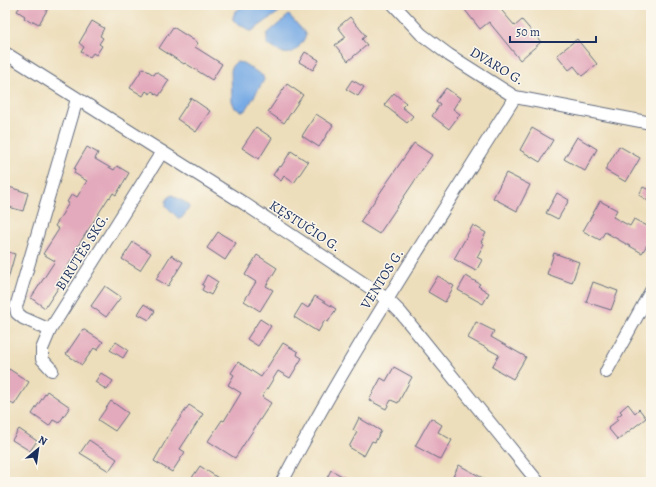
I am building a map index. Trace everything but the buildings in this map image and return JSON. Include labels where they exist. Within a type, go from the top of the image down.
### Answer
[{"type":"street","name":"DVARO G.","points":[[394,5],[421,34],[449,55],[515,97],[651,123]]},
{"type":"street","name":"KĘSTUČIO G.","points":[[5,53],[245,204],[387,299],[401,313],[538,482]]},
{"type":"street","name":"VENTOS G.","points":[[282,482],[387,299],[515,97]]},
{"type":"street","points":[[50,330],[23,318],[17,313],[16,308],[78,99]]},
{"type":"street","name":"BIRUTĖS SKG.","points":[[52,370],[42,360],[42,350],[50,330],[162,152]]},
{"type":"street","points":[[606,372],[651,291]]},
{"type":"water","points":[[244,5],[280,5],[281,9],[279,12],[250,31],[233,20],[235,12]]},
{"type":"water","points":[[289,15],[306,34],[296,50],[284,53],[267,44],[267,34]]},
{"type":"water","points":[[236,62],[243,63],[263,76],[264,80],[246,110],[242,111],[235,108],[232,101],[231,71],[232,66]]},
{"type":"water","points":[[172,195],[188,204],[189,208],[182,218],[178,218],[166,206],[166,201]]}]
